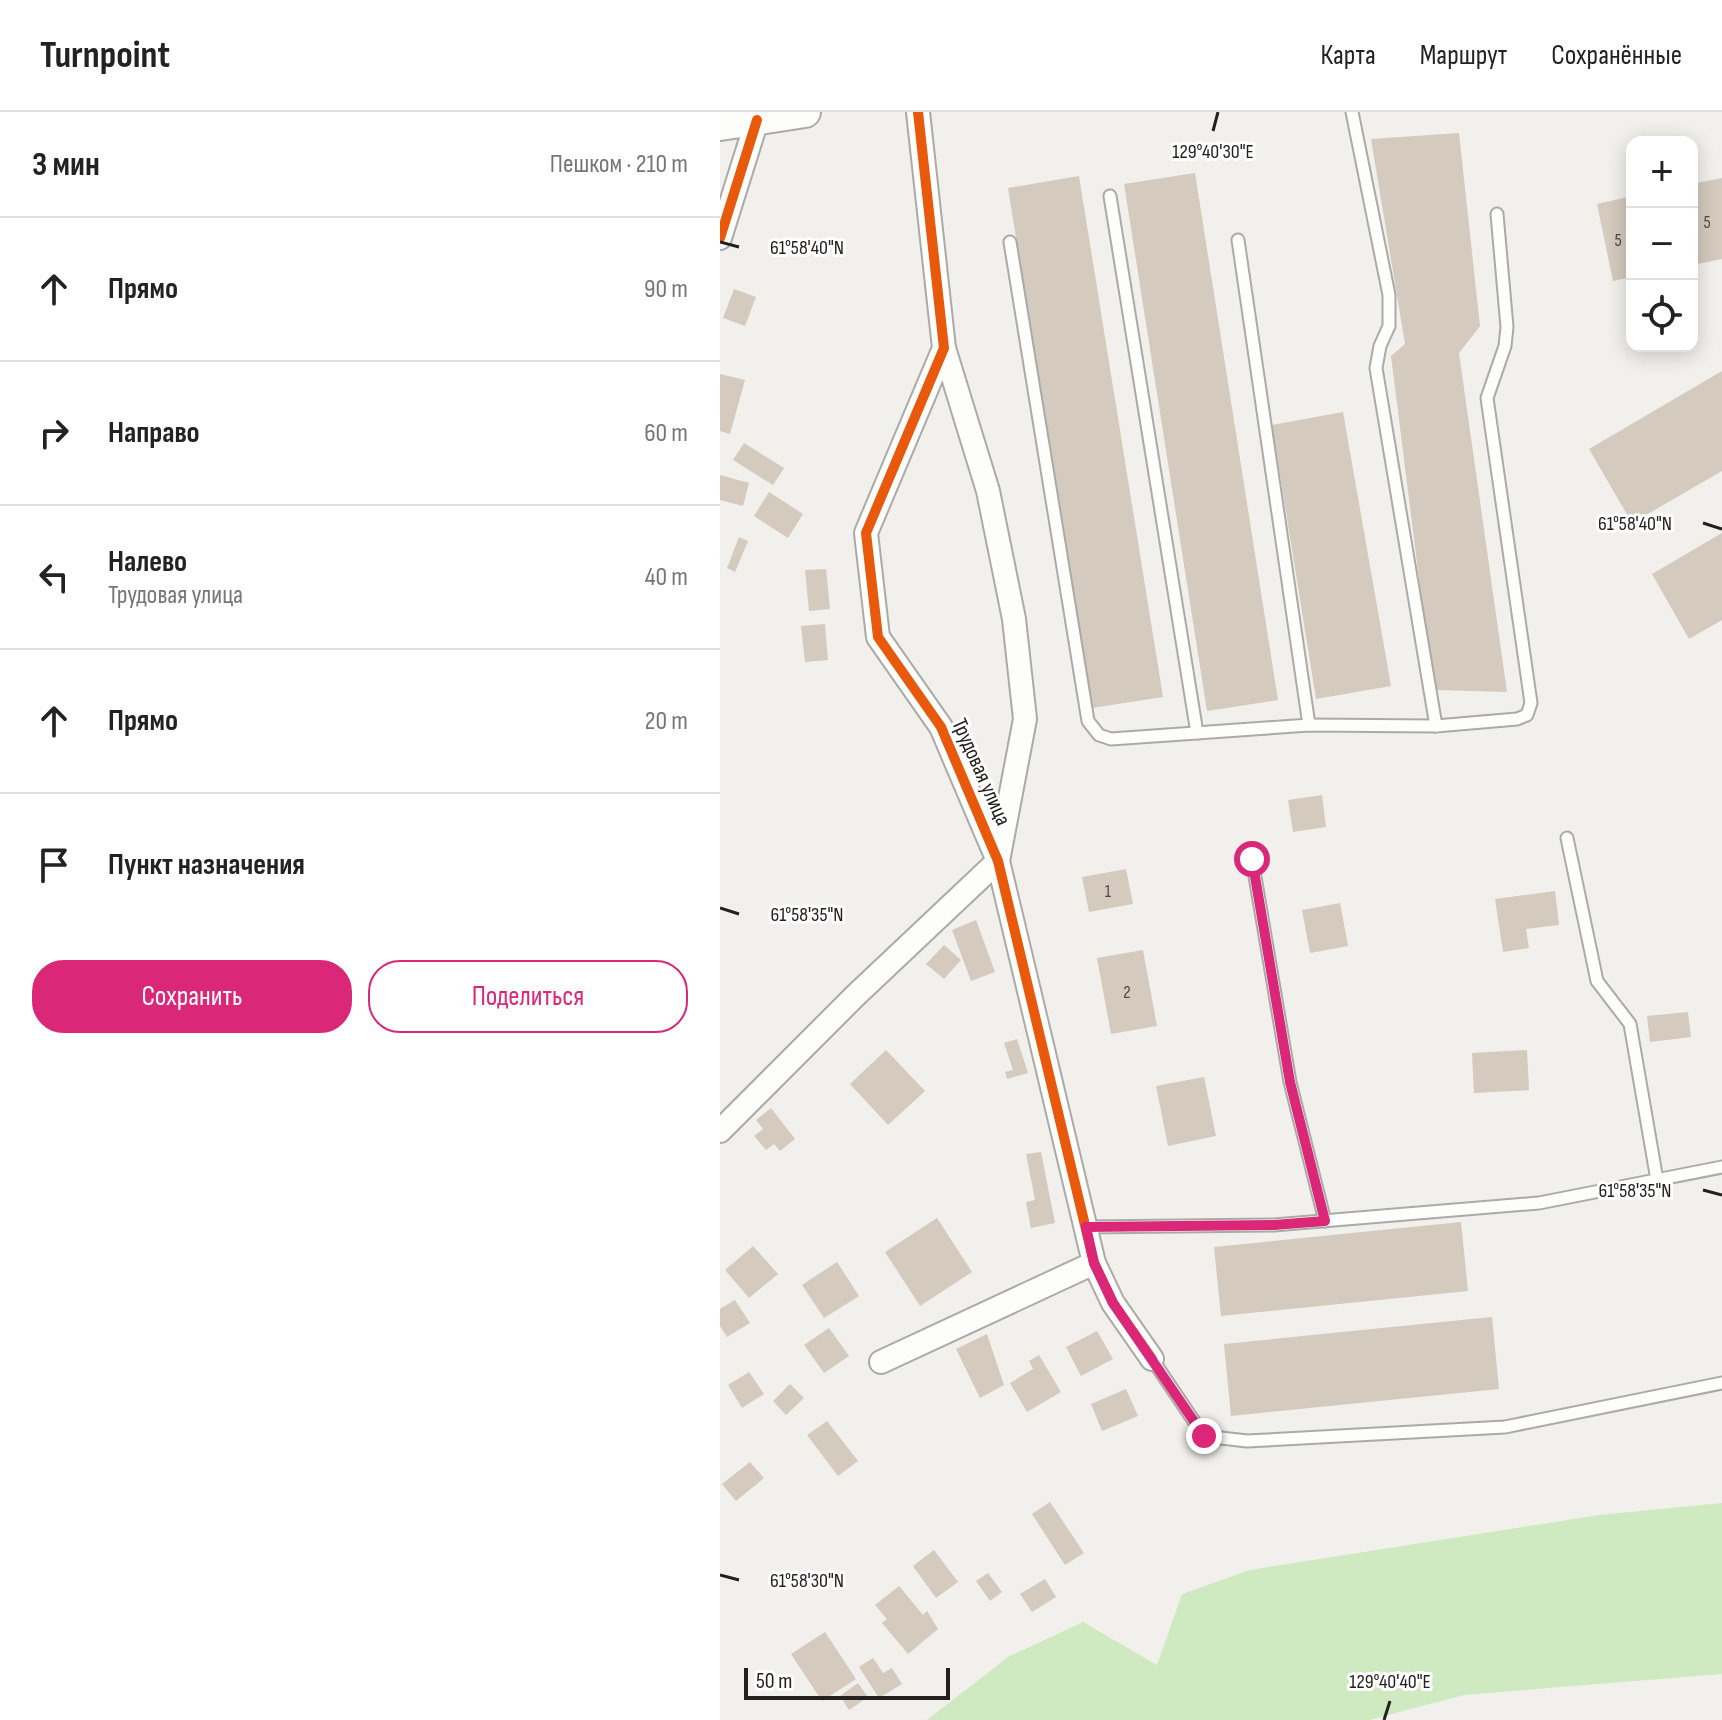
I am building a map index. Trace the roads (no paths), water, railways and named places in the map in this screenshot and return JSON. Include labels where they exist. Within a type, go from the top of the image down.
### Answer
[{"type":"main road","points":[[720,125],[805,112]]},
{"type":"street","name":"Трудовая улица","points":[[918,112],[944,348],[988,491],[1014,619],[1025,719],[998,861]]},
{"type":"street","points":[[720,238],[757,120]]},
{"type":"street","name":"Трудовая улица","points":[[944,348],[866,533],[878,637],[941,727],[998,861],[1094,1263],[1113,1303],[1152,1359]]},
{"type":"street","points":[[720,1131],[856,995],[998,861]]},
{"type":"street","points":[[881,1362],[1094,1263]]},
{"type":"lane","points":[[1352,112],[1389,295],[1389,326],[1380,346],[1376,368],[1436,726]]},
{"type":"lane","points":[[1110,196],[1197,733]]},
{"type":"lane","points":[[1010,242],[1088,721],[1099,735],[1111,739],[1309,725],[1436,726],[1517,719],[1527,715],[1531,703],[1487,398],[1505,346],[1507,327],[1497,214]]},
{"type":"lane","points":[[1238,240],[1309,725]]},
{"type":"lane","points":[[1567,838],[1597,981],[1630,1024],[1657,1180]]},
{"type":"lane","points":[[1252,859],[1290,1082],[1325,1221]]},
{"type":"lane","points":[[1086,1227],[1274,1225],[1539,1203],[1722,1167]]},
{"type":"lane","points":[[1152,1359],[1204,1436],[1247,1441],[1505,1427],[1722,1383]]}]
